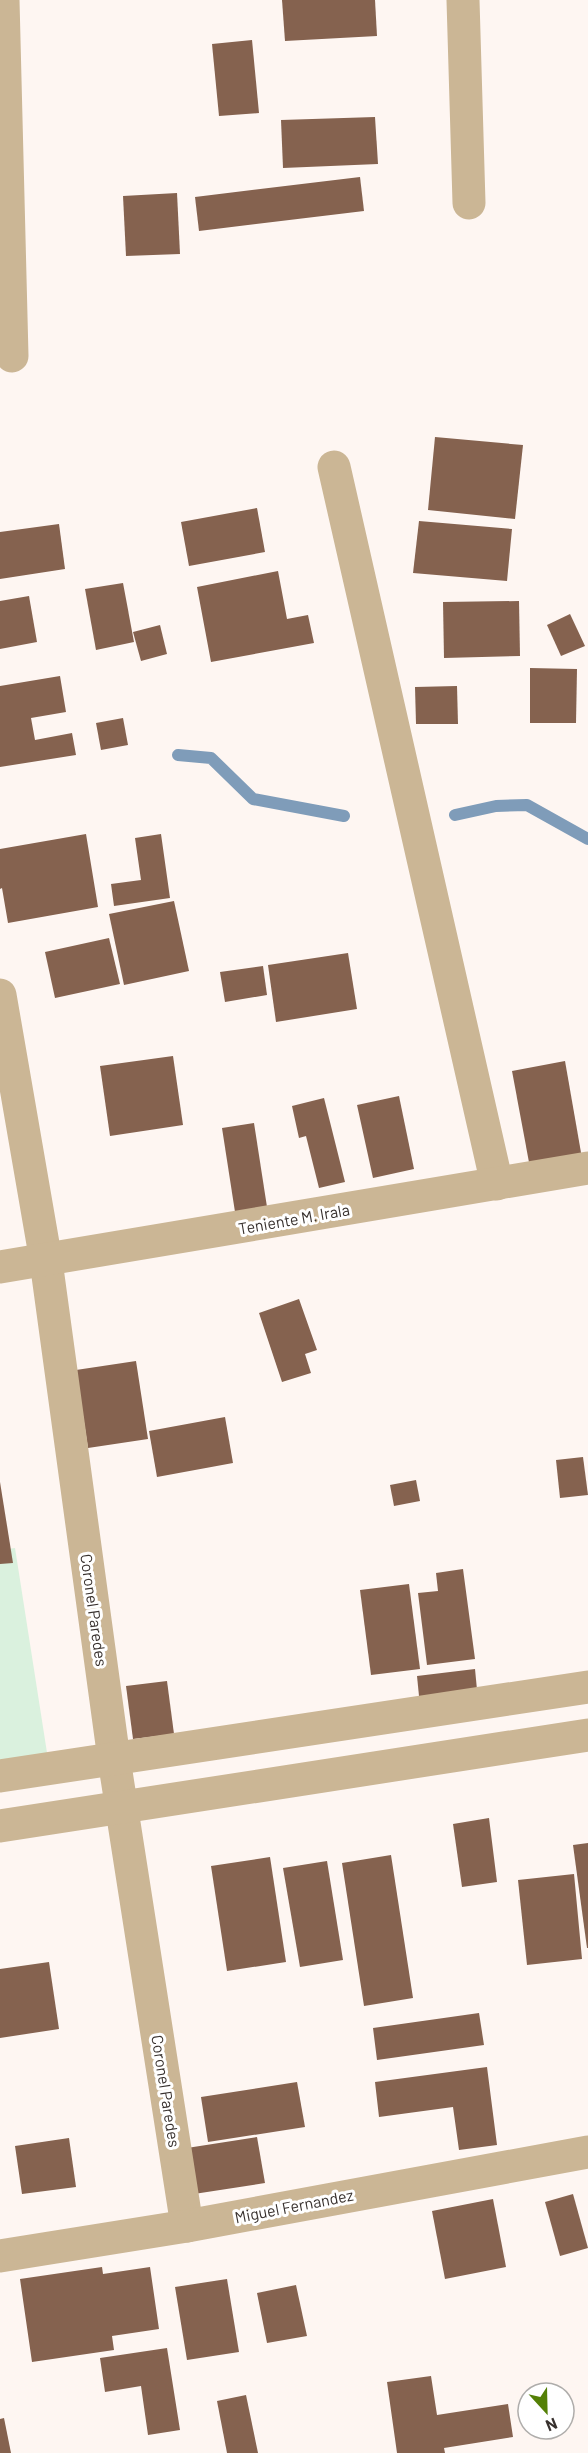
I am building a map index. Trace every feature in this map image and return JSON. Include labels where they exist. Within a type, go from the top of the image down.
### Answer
[{"type":"street","points":[[3,0],[12,356]]},
{"type":"street","points":[[463,0],[469,203]]},
{"type":"street","points":[[334,467],[497,1184]]},
{"type":"street","name":"Coronel Paredes","points":[[0,995],[46,1261],[114,1759],[187,2226]]},
{"type":"street","name":"Teniente M. Irala","points":[[0,1267],[588,1168]]},
{"type":"street","points":[[0,1776],[588,1687]]},
{"type":"street","points":[[0,1826],[588,1735]]},
{"type":"street","name":"Miguel Fernandez","points":[[0,2256],[187,2226],[588,2152]]},
{"type":"green space","points":[[15,1548],[50,1772],[0,1779],[0,1550]]},
{"type":"building","points":[[282,0],[375,0],[377,36],[285,41]]},
{"type":"building","points":[[252,40],[259,113],[219,116],[212,44]]},
{"type":"building","points":[[375,117],[378,164],[283,168],[281,120]]},
{"type":"building","points":[[360,177],[364,211],[199,231],[195,197]]},
{"type":"building","points":[[177,193],[180,254],[126,256],[123,196]]},
{"type":"building","points":[[435,437],[523,445],[515,519],[428,510]]},
{"type":"building","points":[[257,508],[265,552],[189,566],[181,522]]},
{"type":"building","points":[[419,521],[512,529],[507,581],[413,573]]},
{"type":"building","points":[[59,524],[65,569],[0,579],[0,532]]},
{"type":"building","points":[[278,571],[287,619],[308,615],[314,643],[211,662],[197,587]]},
{"type":"building","points":[[123,583],[134,642],[96,650],[85,589]]},
{"type":"building","points":[[29,596],[37,642],[0,649],[0,601]]},
{"type":"building","points":[[519,601],[520,656],[444,658],[443,602]]},
{"type":"building","points":[[570,614],[585,646],[561,656],[547,625]]},
{"type":"building","points":[[160,625],[167,654],[141,661],[133,632]]},
{"type":"building","points":[[530,668],[577,669],[576,723],[530,723]]},
{"type":"building","points":[[60,676],[66,712],[31,718],[35,740],[72,733],[76,755],[0,767],[0,686]]},
{"type":"building","points":[[457,686],[458,724],[416,724],[415,687]]},
{"type":"building","points":[[123,718],[128,745],[101,750],[96,723]]},
{"type":"building","points":[[86,834],[98,907],[8,923],[2,888],[0,889],[0,849]]},
{"type":"building","points":[[161,834],[170,898],[114,906],[111,884],[141,880],[135,838]]},
{"type":"building","points":[[174,901],[189,971],[124,985],[109,914]]},
{"type":"building","points":[[109,938],[120,984],[55,998],[45,952]]},
{"type":"building","points":[[348,953],[357,1009],[276,1022],[268,965]]},
{"type":"building","points":[[263,966],[267,995],[225,1002],[220,972]]},
{"type":"building","points":[[173,1056],[183,1125],[110,1136],[100,1066]]},
{"type":"building","points":[[565,1061],[583,1164],[531,1173],[512,1071]]},
{"type":"building","points":[[399,1096],[414,1169],[373,1178],[357,1105]]},
{"type":"building","points":[[324,1098],[345,1182],[319,1188],[306,1136],[299,1138],[292,1106]]},
{"type":"building","points":[[254,1123],[267,1207],[235,1212],[222,1128]]},
{"type":"building","points":[[299,1299],[317,1350],[305,1354],[311,1373],[282,1382],[259,1313]]},
{"type":"building","points":[[136,1361],[148,1439],[88,1448],[76,1370]]},
{"type":"building","points":[[225,1417],[233,1463],[157,1477],[149,1431]]},
{"type":"building","points":[[583,1457],[588,1495],[560,1498],[556,1460]]},
{"type":"building","points":[[416,1480],[420,1501],[394,1506],[390,1485]]},
{"type":"building","points":[[0,1482],[13,1563],[0,1564]]},
{"type":"building","points":[[463,1569],[475,1659],[427,1665],[418,1593],[438,1591],[436,1573]]},
{"type":"building","points":[[409,1584],[420,1669],[371,1675],[360,1590]]},
{"type":"building","points":[[475,1669],[478,1700],[420,1706],[417,1676]]},
{"type":"building","points":[[167,1681],[174,1734],[133,1739],[126,1686]]},
{"type":"building","points":[[489,1818],[497,1882],[462,1887],[453,1824]]},
{"type":"building","points":[[588,1843],[588,1948],[587,1948],[573,1845]]},
{"type":"building","points":[[391,1855],[413,1998],[364,2006],[342,1863]]},
{"type":"building","points":[[270,1857],[286,1962],[227,1971],[211,1866]]},
{"type":"building","points":[[327,1861],[343,1960],[300,1967],[283,1868]]},
{"type":"building","points":[[574,1874],[582,1959],[527,1965],[518,1880]]},
{"type":"building","points":[[49,1962],[59,2029],[0,2038],[0,1969]]},
{"type":"building","points":[[479,2013],[484,2045],[377,2060],[373,2028]]},
{"type":"building","points":[[487,2067],[497,2145],[459,2150],[453,2107],[379,2117],[375,2082]]},
{"type":"building","points":[[297,2082],[305,2127],[208,2142],[201,2097]]},
{"type":"building","points":[[257,2137],[265,2183],[194,2194],[187,2148]]},
{"type":"building","points":[[69,2138],[76,2187],[22,2194],[15,2146]]},
{"type":"building","points":[[573,2194],[588,2248],[560,2256],[545,2202]]},
{"type":"building","points":[[493,2199],[506,2267],[445,2279],[432,2211]]},
{"type":"building","points":[[102,2267],[103,2274],[150,2267],[159,2329],[112,2336],[114,2350],[32,2362],[20,2279]]},
{"type":"building","points":[[227,2279],[239,2352],[187,2360],[175,2287]]},
{"type":"building","points":[[296,2285],[307,2336],[267,2343],[257,2293]]},
{"type":"building","points":[[167,2348],[180,2430],[148,2435],[141,2386],[105,2392],[100,2358]]},
{"type":"building","points":[[431,2376],[437,2415],[508,2404],[513,2437],[444,2448],[445,2453],[397,2453],[387,2382]]},
{"type":"building","points":[[246,2395],[258,2453],[227,2453],[217,2401]]},
{"type":"building","points":[[4,2418],[11,2453],[0,2453],[0,2419]]},
{"type":"waterway","points":[[178,755],[211,758],[253,799],[344,816]]},
{"type":"waterway","points":[[455,815],[496,806],[527,805],[588,839]]}]
